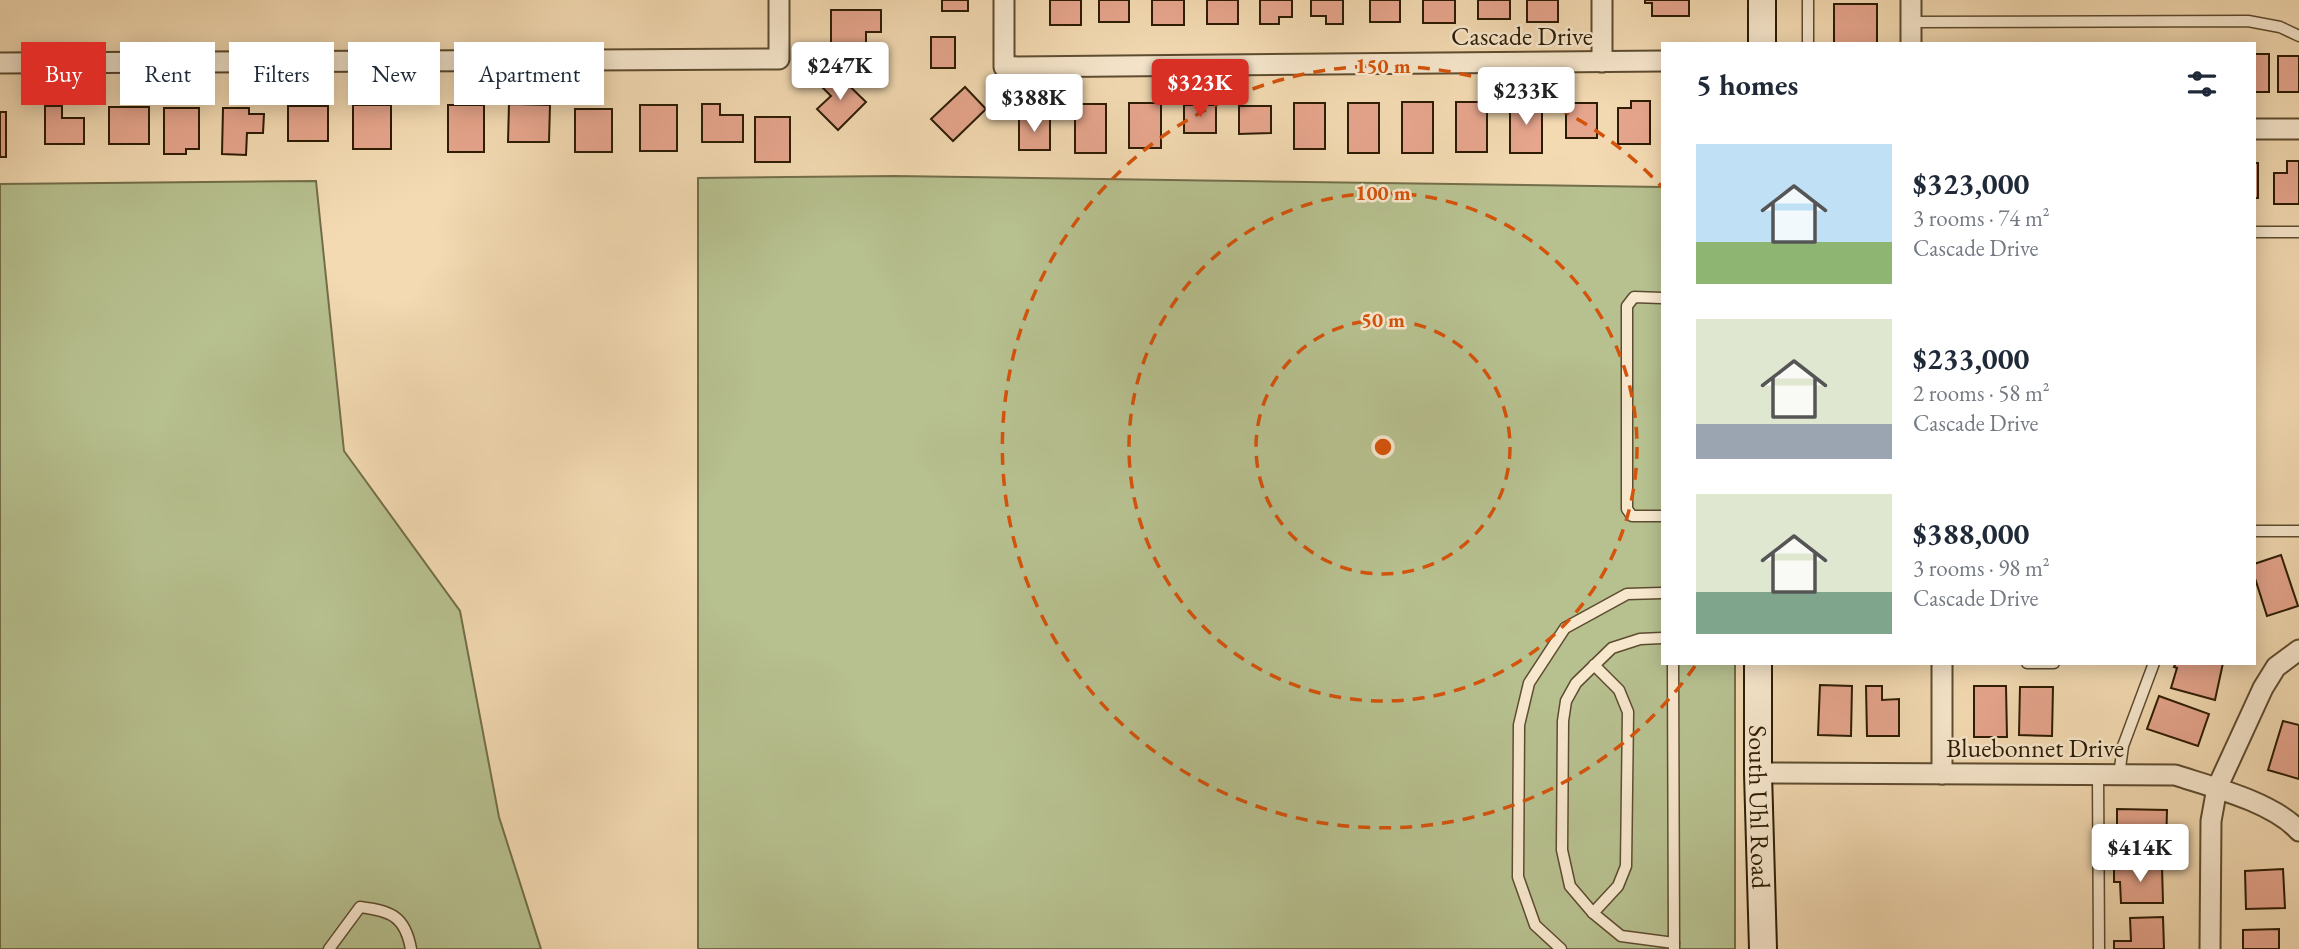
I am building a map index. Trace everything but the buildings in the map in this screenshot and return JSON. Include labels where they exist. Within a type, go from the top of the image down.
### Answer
[{"type":"main road","points":[[1762,0],[1762,42]]},
{"type":"main road","name":"South Uhl Road","points":[[1758,665],[1763,949]]},
{"type":"street","points":[[0,63],[779,59],[779,0]]},
{"type":"street","name":"Cascade Drive","points":[[1004,0],[1004,67],[1661,61]]},
{"type":"street","points":[[1602,0],[1602,62]]},
{"type":"street","points":[[1911,0],[1911,42]]},
{"type":"street","points":[[2256,129],[2299,129]]},
{"type":"street","points":[[2210,949],[2211,821],[2217,788],[2263,688],[2276,667],[2299,650]]},
{"type":"street","points":[[1942,665],[1942,774]]},
{"type":"street","name":"Bluebonnet Drive","points":[[1758,773],[2175,775],[2239,795],[2291,822],[2299,831]]},
{"type":"lane","points":[[1808,0],[1808,42]]},
{"type":"lane","points":[[1911,22],[2248,21],[2280,27],[2299,36]]},
{"type":"lane","points":[[2256,232],[2299,232]]},
{"type":"lane","points":[[1661,298],[1634,297],[1627,306],[1626,509],[1632,516],[1661,516]]},
{"type":"lane","points":[[2256,531],[2299,531]]},
{"type":"lane","points":[[1561,949],[1535,925],[1518,877],[1519,724],[1529,683],[1564,628],[1627,594],[1661,593]]},
{"type":"lane","points":[[1661,638],[1640,639],[1612,648],[1576,683],[1566,701],[1563,721],[1562,850],[1570,886],[1593,913],[1621,936],[1674,946],[1673,665]]},
{"type":"lane","points":[[1593,913],[1618,886],[1626,866],[1628,712],[1619,690],[1594,665]]},
{"type":"lane","points":[[2119,775],[2123,746],[2153,665]]},
{"type":"lane","points":[[2098,775],[2099,949]]},
{"type":"lane","points":[[329,949],[360,908],[387,911],[408,930],[411,949]]},
{"type":"green space","points":[[895,176],[1661,187],[1661,665],[1735,665],[1735,949],[698,949],[698,178]]},
{"type":"green space","points":[[316,181],[344,451],[460,611],[499,817],[541,949],[0,949],[0,184]]}]
